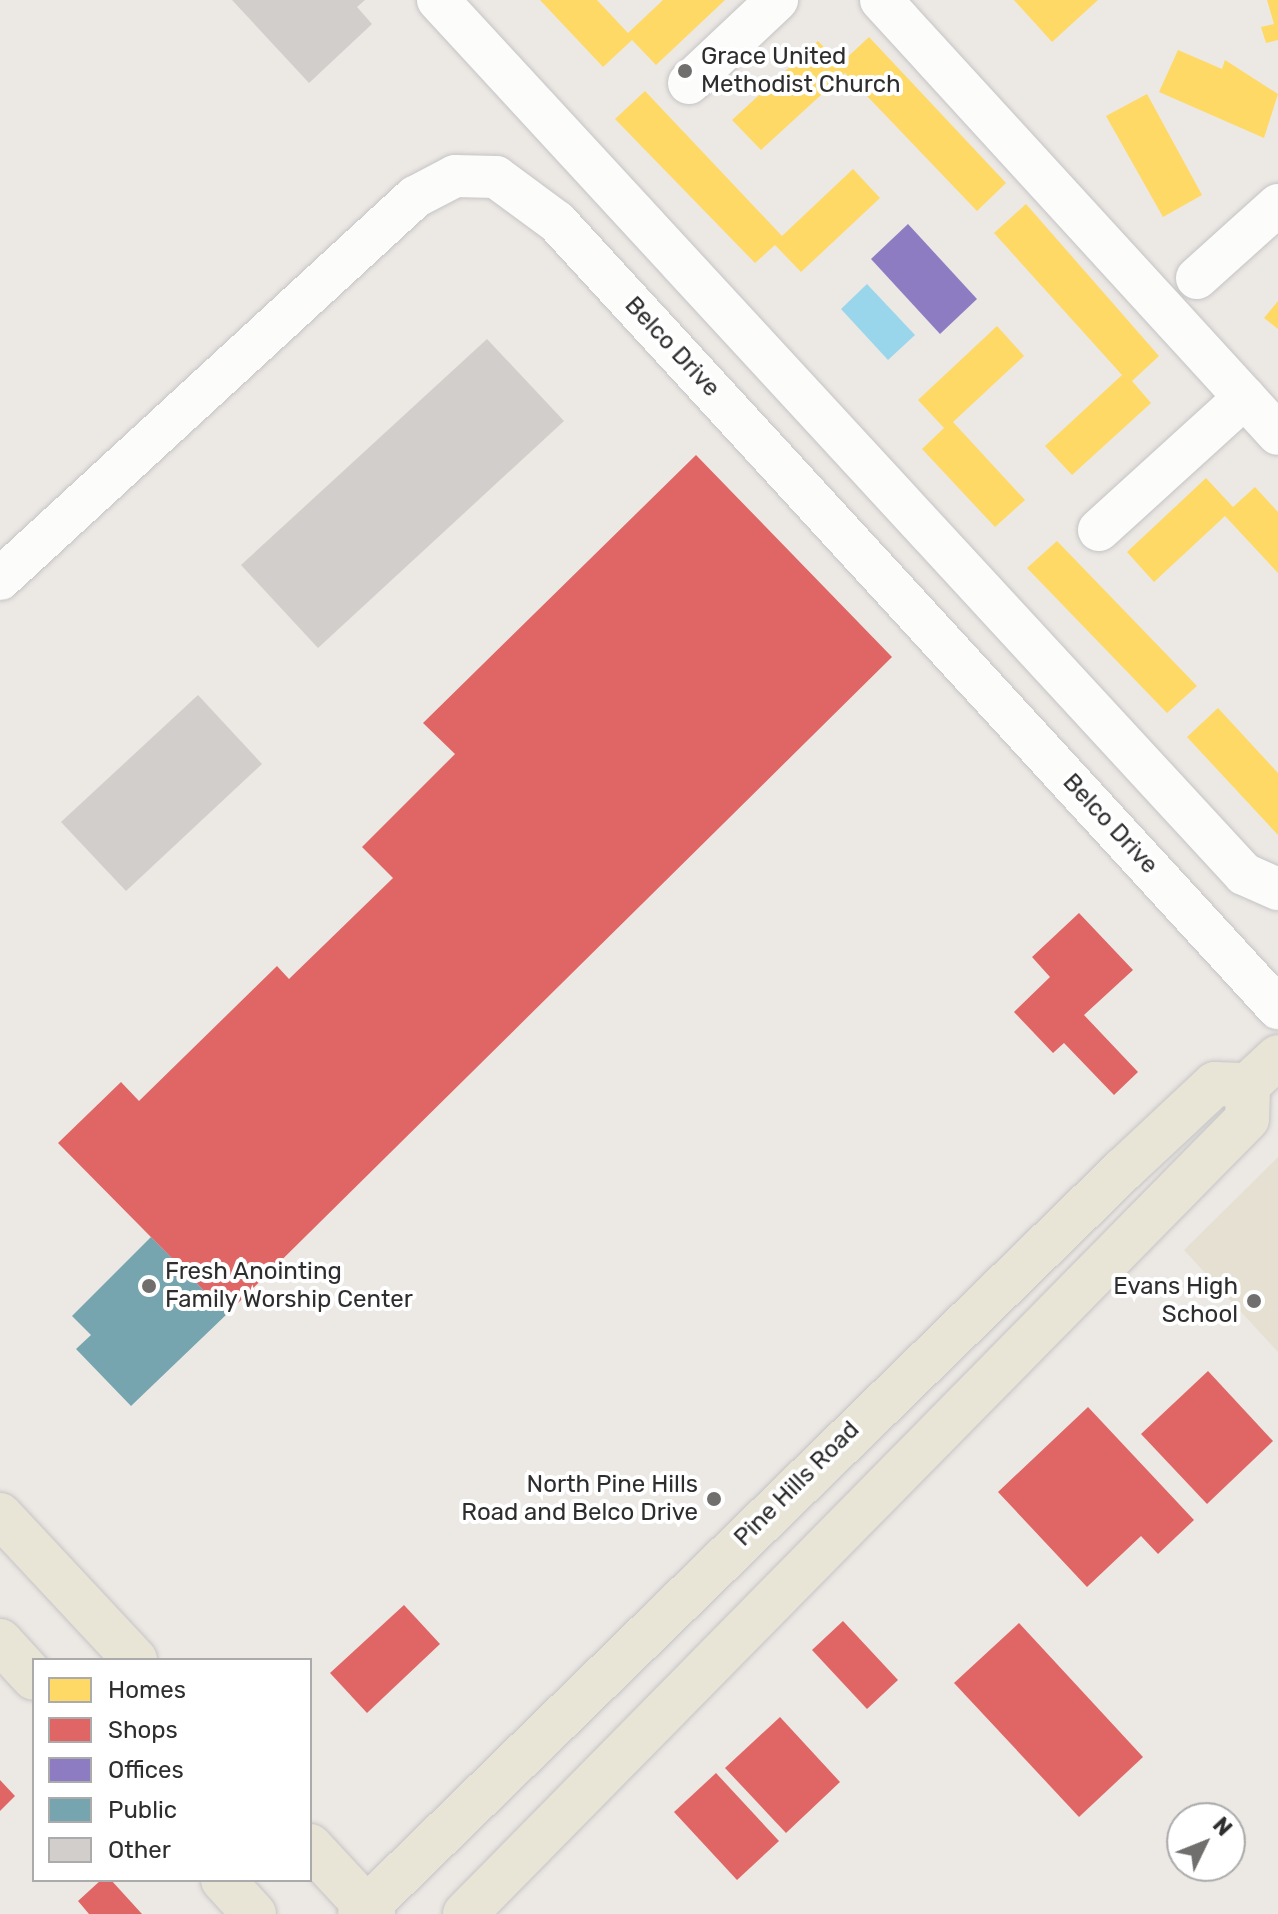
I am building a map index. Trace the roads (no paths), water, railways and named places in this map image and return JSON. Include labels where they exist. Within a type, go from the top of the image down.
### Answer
[{"type":"main road","name":"Pine Hills Road","points":[[367,1912],[1123,1170],[1215,1084],[1263,1071]]},
{"type":"main road","name":"Pine Hills Road","points":[[465,1914],[1247,1119],[1263,1071]]},
{"type":"main road","points":[[0,1515],[133,1658]]},
{"type":"main road","points":[[0,1641],[32,1676]]},
{"type":"main road","points":[[312,1848],[367,1912]]},
{"type":"main road","points":[[225,1882],[254,1914]]},
{"type":"street","points":[[438,0],[1244,874],[1278,889]]},
{"type":"street","points":[[689,83],[777,0]]},
{"type":"street","points":[[881,0],[1278,434]]},
{"type":"street","name":"Belco Drive","points":[[0,579],[415,197],[435,183],[476,174],[519,188],[548,212],[1278,1008]]},
{"type":"street","points":[[1197,278],[1278,205]]},
{"type":"street","points":[[1099,530],[1245,397]]},
{"type":"street","points":[[904,600],[951,556]]},
{"type":"water","points":[[867,284],[915,335],[888,360],[841,309]]},
{"type":"place","name":"Grace United Methodist Church","points":[[685,71]]},
{"type":"place","name":"Fresh Anointing Family Worship Center","points":[[149,1286]]},
{"type":"place","name":"Evans High School","points":[[1254,1301]]},
{"type":"place","name":"North Pine Hills Road and Belco Drive","points":[[714,1499]]}]
